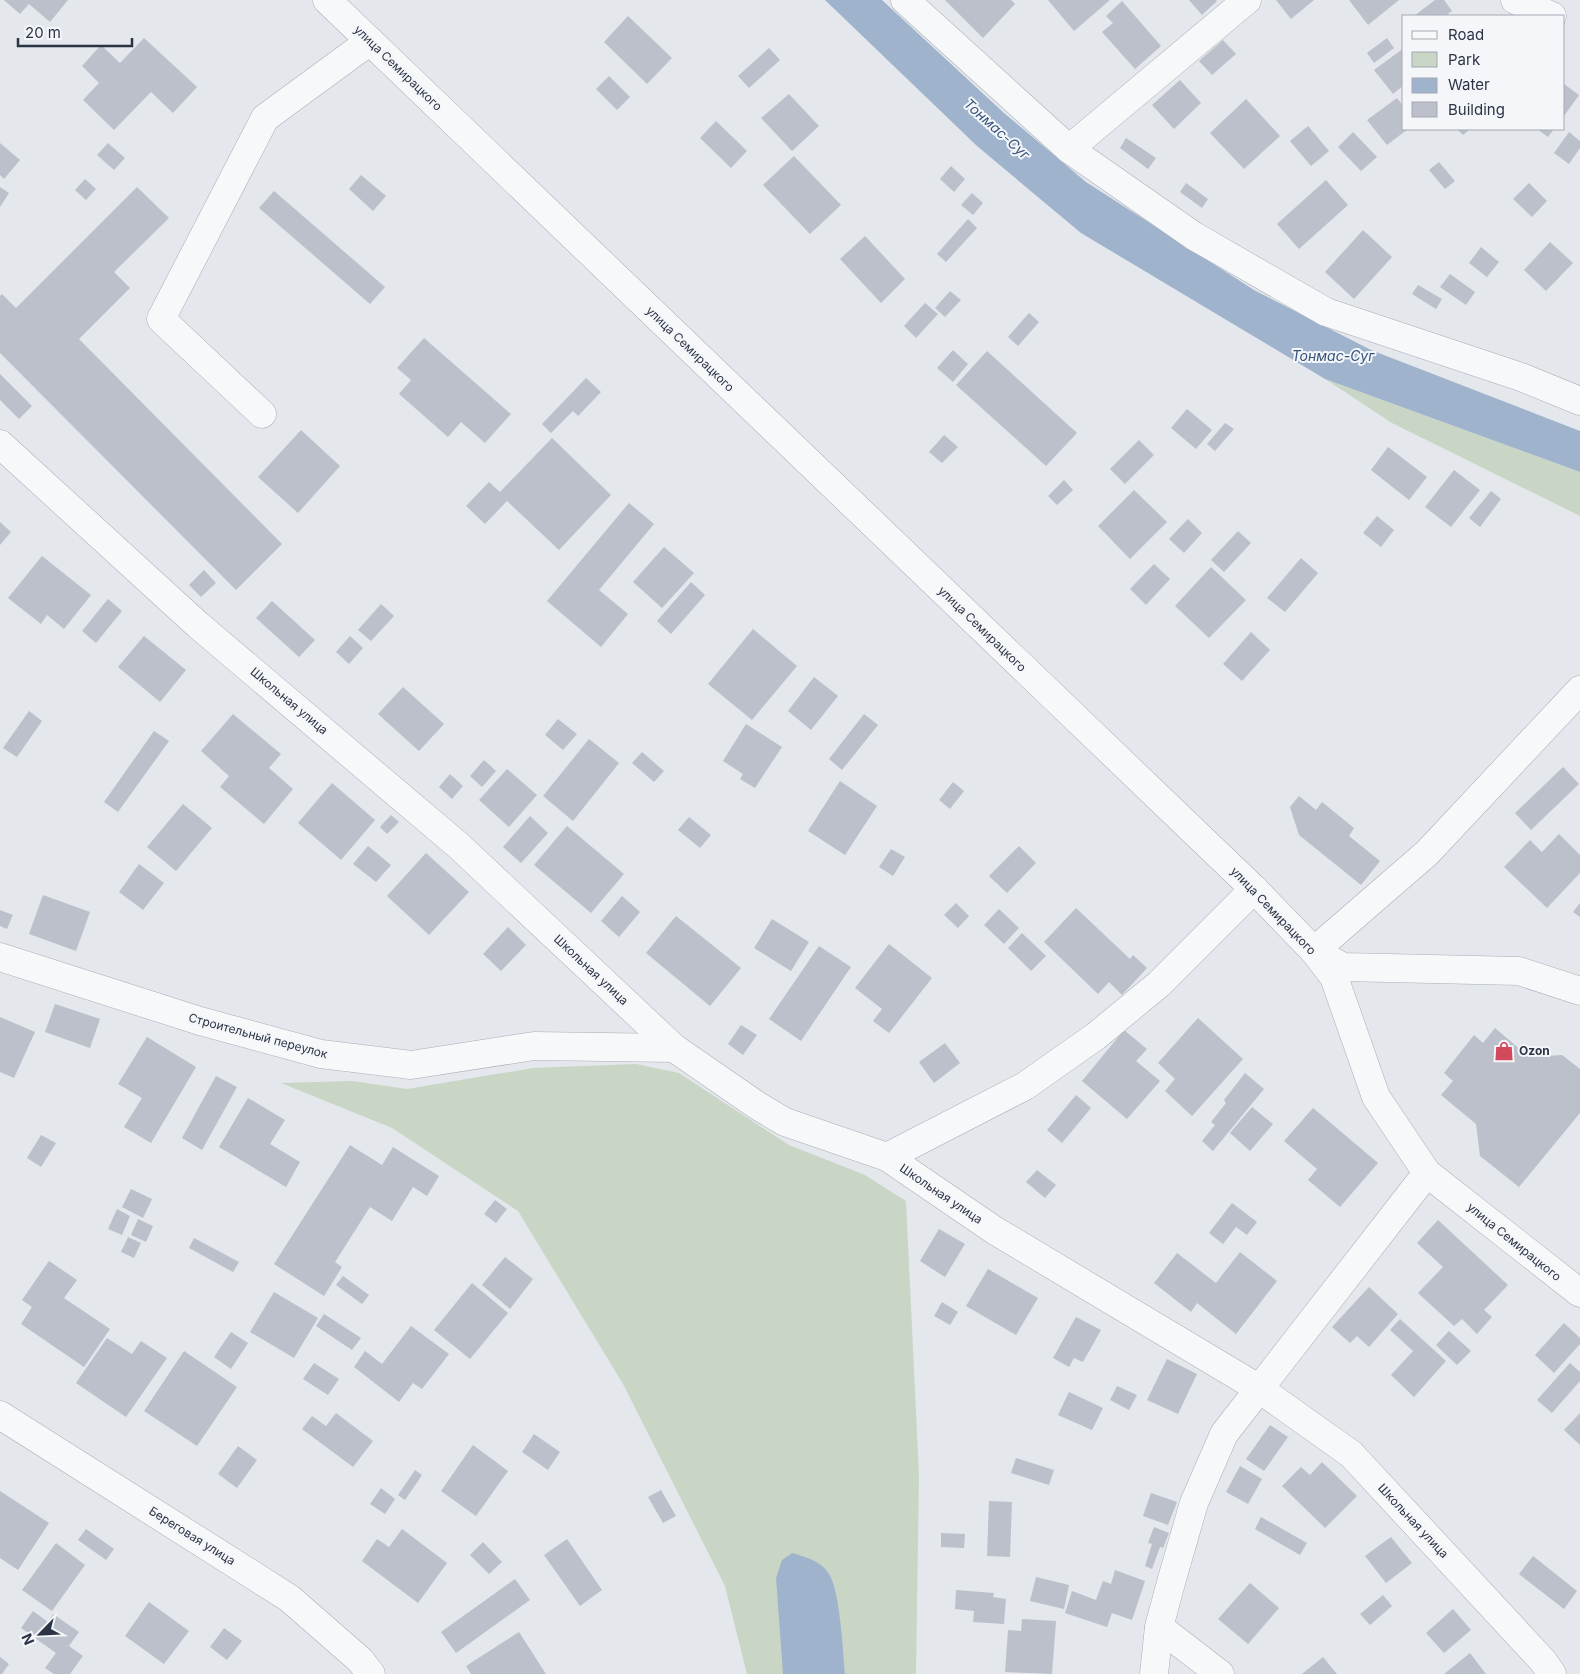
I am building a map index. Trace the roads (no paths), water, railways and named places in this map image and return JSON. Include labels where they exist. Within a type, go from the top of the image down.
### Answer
[{"type":"street","name":"улица Семирацкого","points":[[327,0],[1254,889],[1314,950],[1334,977],[1376,1098],[1427,1173],[1580,1294]]},
{"type":"street","points":[[905,0],[1069,150],[1194,236],[1326,312],[1521,377],[1580,401]]},
{"type":"street","points":[[1069,150],[1247,0]]},
{"type":"street","points":[[1515,0],[1549,15]]},
{"type":"street","points":[[262,414],[161,320],[265,118],[370,41]]},
{"type":"street","name":"Школьная улица","points":[[0,444],[198,625],[459,846],[674,1048],[758,1106],[785,1122],[887,1157],[994,1230],[1258,1388],[1351,1454],[1543,1661],[1552,1674]]},
{"type":"street","points":[[1580,690],[1427,853],[1314,950],[1343,967],[1519,971],[1580,991]]},
{"type":"street","points":[[887,1157],[1025,1086],[1096,1036],[1160,984],[1254,889]]},
{"type":"street","name":"Строительный переулок","points":[[0,957],[200,1021],[321,1054],[411,1065],[534,1046],[674,1048]]},
{"type":"street","points":[[1154,1674],[1159,1627],[1194,1503],[1224,1434],[1427,1173]]},
{"type":"street","name":"Береговая улица","points":[[0,1416],[289,1598],[361,1669]]},
{"type":"street","points":[[1159,1627],[1220,1674]]},
{"type":"water","name":"Тонмас-Суг","points":[[825,0],[882,0],[1004,113],[1086,182],[1254,290],[1371,350],[1580,431],[1580,472],[1325,379],[1081,233],[977,146]]},
{"type":"water","points":[[792,1553],[808,1558],[822,1566],[833,1582],[840,1622],[845,1674],[783,1674],[776,1578],[782,1560]]},
{"type":"place","name":"Ozon","points":[[1504,1051]]}]
